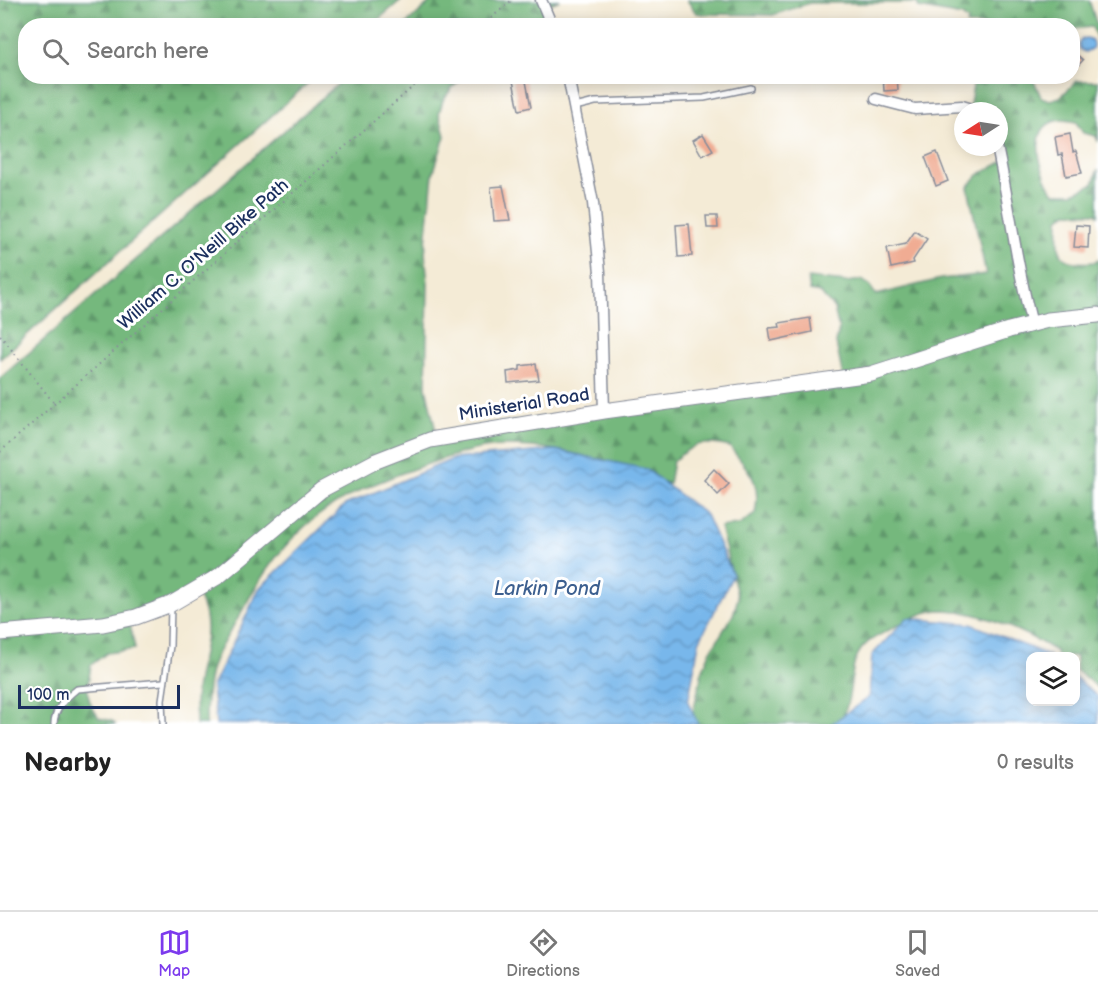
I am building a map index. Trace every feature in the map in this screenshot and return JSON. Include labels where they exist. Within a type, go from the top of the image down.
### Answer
[{"type":"main road","name":"Ministerial Road","points":[[0,633],[103,624],[136,617],[171,604],[219,576],[321,489],[376,461],[430,440],[604,411],[871,374],[1032,324],[1098,315]]},
{"type":"street","points":[[541,0],[549,18]]},
{"type":"street","points":[[570,84],[593,203],[600,272],[604,411]]},
{"type":"street","points":[[876,99],[915,109],[954,107]]},
{"type":"street","points":[[999,156],[1012,215],[1019,278],[1032,324]]},
{"type":"lane","points":[[575,107],[595,102],[704,98],[751,88]]},
{"type":"lane","points":[[163,724],[163,682],[170,646],[171,604]]},
{"type":"lane","points":[[54,724],[54,716],[77,689],[163,682]]},
{"type":"path","points":[[491,18],[512,0]]},
{"type":"path","name":"William C. O'Neill Bike Path","points":[[0,452],[416,84]]},
{"type":"path","points":[[0,335],[55,404]]},
{"type":"green space","points":[[0,0],[401,0],[380,18],[18,18],[18,84],[307,84],[0,359]]},
{"type":"green space","points":[[433,0],[440,2],[560,0],[544,6],[548,18],[413,18]]},
{"type":"green space","points":[[687,0],[1089,0],[1098,28],[1098,41],[1092,27],[1080,28],[1080,18],[964,18],[919,8],[917,3],[810,3],[773,15],[696,13]]},
{"type":"green space","points":[[1080,81],[1098,81],[1098,142],[1096,136],[1083,133],[1076,122],[1059,121],[1048,124],[1041,132],[1039,156],[1054,193],[1073,193],[1093,184],[1098,169],[1098,215],[1067,212],[1059,219],[1059,248],[1066,259],[1072,262],[1094,262],[1098,259],[1098,688],[1080,673],[1080,652],[1056,652],[1043,643],[1000,623],[970,614],[940,610],[913,617],[865,645],[856,659],[848,703],[836,724],[694,724],[692,717],[702,672],[710,652],[733,615],[738,598],[720,527],[739,525],[755,514],[757,493],[748,470],[730,447],[712,444],[693,447],[673,461],[669,484],[569,452],[506,446],[463,453],[389,478],[336,503],[294,536],[258,583],[217,655],[208,684],[206,724],[196,724],[195,695],[206,630],[203,606],[197,594],[129,619],[135,649],[107,653],[91,665],[88,687],[91,704],[99,718],[115,724],[0,724],[0,378],[338,84],[457,84],[443,100],[439,113],[445,136],[433,174],[425,253],[428,283],[426,387],[436,432],[843,377],[836,343],[839,329],[834,308],[820,293],[810,291],[808,278],[846,282],[862,280],[876,295],[941,279],[986,274],[968,187],[978,175],[1006,160],[1005,156],[1008,156],[1008,102],[970,102],[972,84],[1035,84],[1041,97],[1050,100],[1060,97],[1074,84],[1080,84]]},
{"type":"water","points":[[1086,38],[1092,42],[1091,50],[1086,52],[1081,50],[1081,40]]},
{"type":"water","name":"Larkin Pond","points":[[555,450],[646,469],[706,515],[733,575],[699,642],[688,702],[698,724],[216,724],[212,687],[259,589],[345,505],[453,459]]},
{"type":"water","points":[[907,618],[971,624],[1040,652],[1026,652],[1026,706],[1080,706],[1080,681],[1098,697],[1098,724],[831,724],[869,697],[872,655]]},
{"type":"building","points":[[514,84],[527,84],[531,107],[519,110]]},
{"type":"building","points":[[884,84],[898,84],[898,90],[884,91]]},
{"type":"building","points":[[703,134],[713,150],[702,156],[693,140]]},
{"type":"building","points":[[1070,134],[1073,152],[1076,151],[1082,173],[1066,176],[1062,154],[1058,155],[1055,137]]},
{"type":"building","points":[[937,152],[948,181],[936,186],[925,157]]},
{"type":"building","points":[[503,186],[510,220],[494,221],[491,187]]},
{"type":"building","points":[[706,216],[717,216],[718,228],[707,228]]},
{"type":"building","points":[[689,224],[692,256],[678,257],[676,225]]},
{"type":"building","points":[[1076,225],[1089,226],[1088,248],[1074,247]]},
{"type":"building","points":[[915,231],[927,239],[913,260],[914,263],[891,268],[887,248],[906,244]]},
{"type":"building","points":[[810,318],[812,332],[771,341],[769,328],[780,327],[779,323]]},
{"type":"building","points":[[536,364],[539,380],[508,383],[507,372],[520,370],[520,366]]},
{"type":"building","points":[[714,469],[729,484],[718,495],[704,480]]}]
